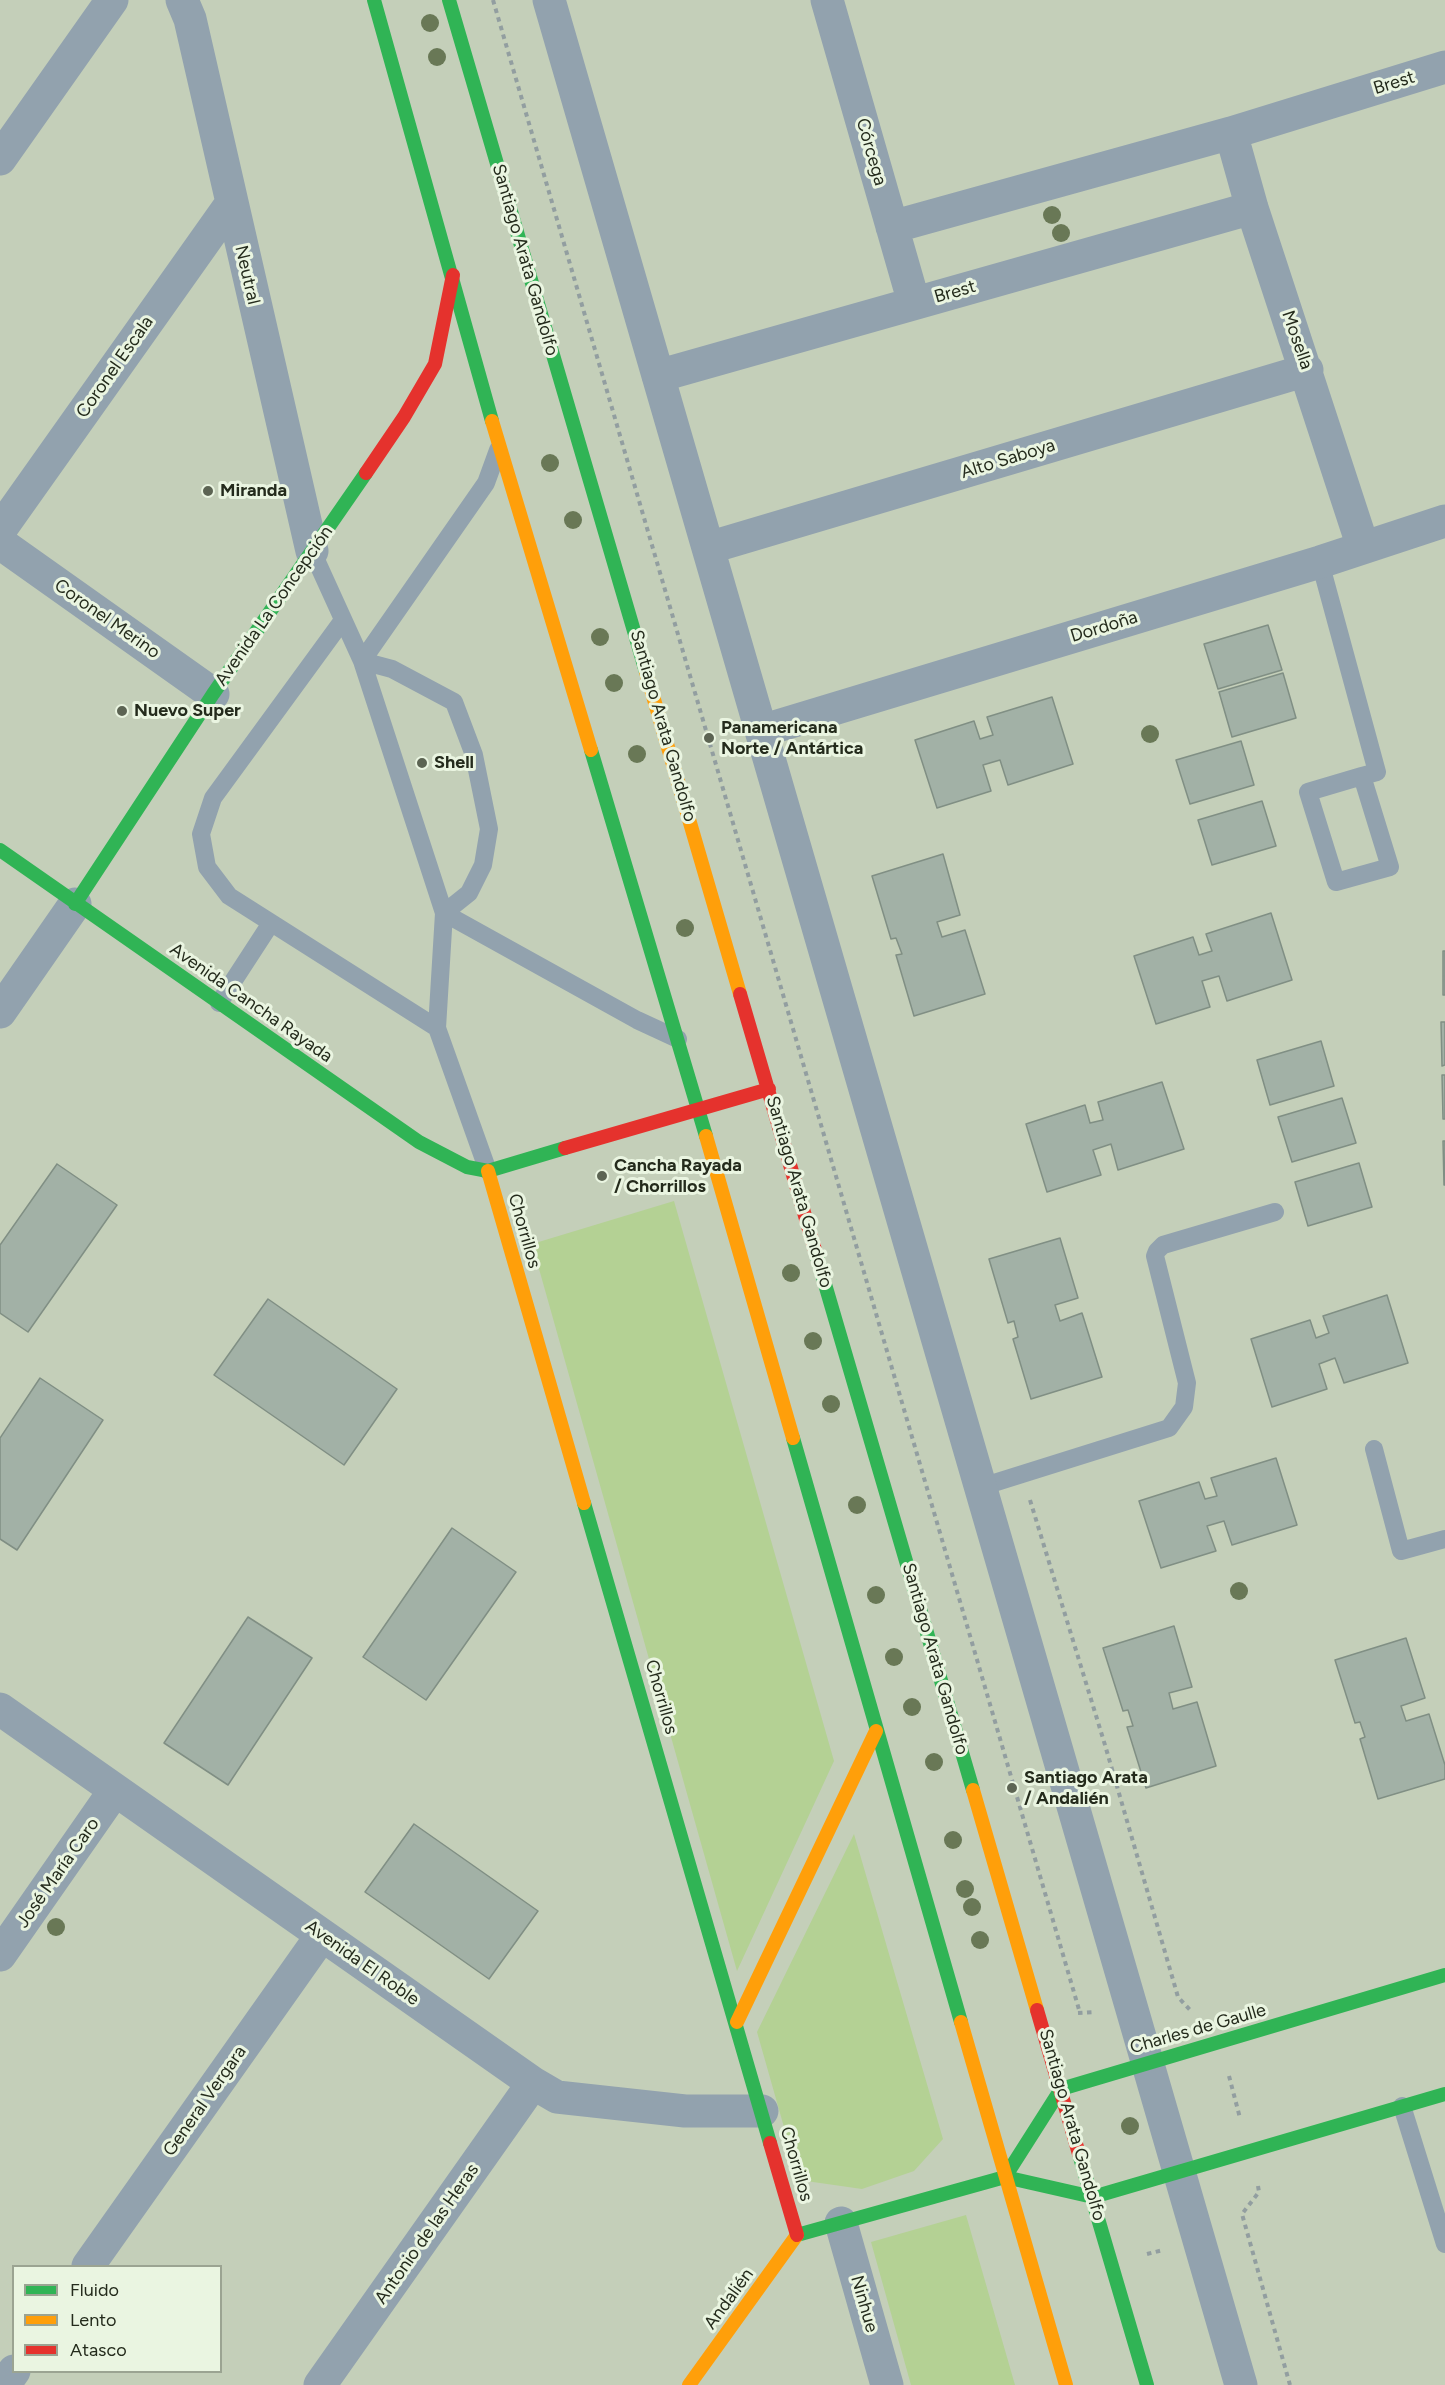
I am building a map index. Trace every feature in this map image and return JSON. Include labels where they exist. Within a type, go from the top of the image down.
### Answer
[{"type":"main road","points":[[374,0],[499,445],[678,1039],[1065,2385]]},
{"type":"main road","name":"Santiago Arata Gandolfo","points":[[448,0],[770,1089],[1147,2385]]},
{"type":"main road","name":"Avenida La Concepción","points":[[75,904],[213,694],[404,417],[435,364],[453,275]]},
{"type":"main road","name":"Avenida Cancha Rayada","points":[[0,850],[419,1142],[466,1167],[488,1171]]},
{"type":"main road","points":[[488,1171],[699,1112],[770,1089]]},
{"type":"main road","name":"Chorrillos","points":[[488,1171],[797,2235]]},
{"type":"main road","points":[[737,2022],[876,1731]]},
{"type":"main road","name":"Charles de Gaulle","points":[[1061,2089],[1445,1976]]},
{"type":"main road","points":[[1005,2177],[1061,2089]]},
{"type":"main road","points":[[797,2235],[1005,2177],[1093,2197],[1445,2094]]},
{"type":"main road","name":"Andalién","points":[[689,2385],[797,2235]]},
{"type":"street","points":[[0,159],[112,0]]},
{"type":"street","name":"Neutral","points":[[182,0],[190,19],[312,551]]},
{"type":"street","points":[[549,0],[1241,2385]]},
{"type":"street","name":"Córcega","points":[[827,0],[914,303]]},
{"type":"street","name":"Brest","points":[[892,227],[1231,133],[1445,67]]},
{"type":"street","name":"Mosella","points":[[1231,133],[1252,208],[1363,546]]},
{"type":"street","name":"Coronel Escala","points":[[0,530],[231,204]]},
{"type":"street","name":"Brest","points":[[658,376],[1252,208]]},
{"type":"street","name":"Alto Saboya","points":[[708,548],[1307,370]]},
{"type":"street","name":"Dordoña","points":[[761,731],[1320,562],[1445,520]]},
{"type":"street","name":"Coronel Merino","points":[[0,543],[213,694]]},
{"type":"street","name":"Avenida La Concepción","points":[[0,1012],[75,904]]},
{"type":"street","name":"Avenida El Roble","points":[[0,1709],[533,2083],[557,2097],[685,2111],[762,2111]]},
{"type":"street","name":"José María Caro","points":[[0,1955],[115,1790]]},
{"type":"street","name":"General Vergara","points":[[89,2265],[322,1935]]},
{"type":"street","name":"Antonio de las Heras","points":[[320,2385],[533,2083]]},
{"type":"street","name":"Ninhue","points":[[841,2223],[887,2385]]},
{"type":"lane","points":[[362,661],[486,483],[499,445]]},
{"type":"lane","points":[[312,551],[362,661],[444,913],[437,1028],[488,1171]]},
{"type":"lane","points":[[1320,562],[1377,772],[1362,776],[1308,792],[1336,882],[1390,867],[1362,776]]},
{"type":"lane","points":[[343,620],[213,798],[201,834],[207,867],[229,896],[437,1028]]},
{"type":"lane","points":[[362,661],[392,669],[454,702],[474,755],[489,829],[483,865],[469,893],[444,913]]},
{"type":"lane","points":[[444,913],[636,1020],[678,1039]]},
{"type":"lane","points":[[219,1003],[271,923]]},
{"type":"lane","points":[[981,1487],[1168,1428],[1184,1407],[1186,1383],[1155,1256],[1156,1251],[1163,1245],[1275,1212]]},
{"type":"lane","points":[[1374,1449],[1401,1551],[1445,1539]]},
{"type":"lane","points":[[1402,2106],[1445,2244]]},
{"type":"path","points":[[493,0],[1080,2013]]},
{"type":"path","points":[[1022,1474],[1105,1745],[1178,1997]]},
{"type":"green space","points":[[674,1201],[834,1761],[737,1971],[532,1244]]},
{"type":"green space","points":[[854,1834],[943,2139],[914,2171],[862,2189],[799,2180],[757,2032]]},
{"type":"green space","points":[[966,2215],[1015,2385],[911,2385],[871,2242]]},
{"type":"building","points":[[1268,625],[1282,670],[1218,689],[1204,644]]},
{"type":"building","points":[[1283,673],[1296,718],[1232,737],[1219,692]]},
{"type":"building","points":[[1052,697],[1073,764],[1008,785],[1000,760],[983,765],[991,791],[937,808],[915,740],[974,721],[980,739],[993,735],[987,717]]},
{"type":"building","points":[[1241,741],[1254,785],[1190,804],[1176,760]]},
{"type":"building","points":[[1262,801],[1276,846],[1212,865],[1198,820]]},
{"type":"building","points":[[943,854],[960,915],[937,922],[942,937],[965,930],[985,994],[914,1016],[896,955],[902,954],[896,938],[891,939],[872,876]]},
{"type":"building","points":[[1271,913],[1292,980],[1227,1001],[1219,976],[1202,981],[1210,1007],[1156,1024],[1134,956],[1193,937],[1199,955],[1212,951],[1206,934]]},
{"type":"building","points":[[1443,951],[1445,951],[1445,995],[1443,995]]},
{"type":"building","points":[[1441,1022],[1445,1022],[1445,1065],[1442,1066]]},
{"type":"building","points":[[1321,1041],[1334,1086],[1270,1105],[1257,1060]]},
{"type":"building","points":[[1442,1075],[1445,1075],[1445,1119],[1443,1119]]},
{"type":"building","points":[[1162,1082],[1184,1149],[1118,1170],[1111,1144],[1093,1150],[1101,1175],[1047,1192],[1026,1124],[1085,1105],[1090,1123],[1103,1120],[1098,1102]]},
{"type":"building","points":[[1342,1098],[1356,1143],[1292,1162],[1278,1117]]},
{"type":"building","points":[[1443,1141],[1445,1141],[1445,1185],[1444,1185]]},
{"type":"building","points":[[1359,1163],[1372,1207],[1308,1226],[1295,1182]]},
{"type":"building","points":[[57,1164],[117,1205],[28,1332],[0,1313],[0,1245]]},
{"type":"building","points":[[1060,1238],[1078,1298],[1055,1305],[1060,1321],[1082,1313],[1102,1377],[1031,1399],[1013,1339],[1018,1337],[1014,1321],[1008,1323],[989,1259]]},
{"type":"building","points":[[1387,1295],[1408,1363],[1344,1383],[1335,1358],[1319,1364],[1327,1389],[1272,1407],[1251,1339],[1310,1320],[1316,1338],[1329,1333],[1323,1316]]},
{"type":"building","points":[[268,1299],[397,1389],[344,1465],[214,1375]]},
{"type":"building","points":[[40,1378],[103,1420],[17,1550],[0,1539],[0,1438]]},
{"type":"building","points":[[1276,1458],[1297,1525],[1232,1545],[1224,1521],[1207,1526],[1216,1551],[1161,1568],[1139,1501],[1199,1482],[1205,1499],[1217,1496],[1211,1478]]},
{"type":"building","points":[[452,1528],[516,1572],[426,1700],[363,1657]]},
{"type":"building","points":[[248,1617],[312,1658],[228,1785],[164,1743]]},
{"type":"building","points":[[1174,1626],[1192,1687],[1169,1693],[1173,1709],[1197,1702],[1216,1766],[1146,1788],[1127,1727],[1133,1726],[1128,1710],[1123,1711],[1103,1648]]},
{"type":"building","points":[[1406,1638],[1425,1698],[1401,1706],[1406,1721],[1429,1714],[1445,1765],[1445,1779],[1378,1799],[1360,1739],[1365,1737],[1360,1722],[1355,1723],[1335,1660]]},
{"type":"building","points":[[414,1824],[538,1911],[489,1979],[365,1892]]},
{"type":"traffic: fast","points":[[374,0],[492,421]]},
{"type":"traffic: fast","points":[[449,0],[646,672]]},
{"type":"traffic: fast","points":[[75,904],[213,694],[366,473]]},
{"type":"traffic: fast","points":[[591,750],[706,1136]]},
{"type":"traffic: fast","points":[[0,850],[419,1142],[467,1167],[488,1171],[565,1148]]},
{"type":"traffic: fast","points":[[815,1250],[973,1790]]},
{"type":"traffic: fast","points":[[793,1438],[961,2022]]},
{"type":"traffic: fast","points":[[584,1503],[770,2143]]},
{"type":"traffic: fast","points":[[1005,2177],[1061,2089],[1445,1975]]},
{"type":"traffic: fast","points":[[797,2235],[1005,2177],[1093,2197],[1445,2094]]},
{"type":"traffic: fast","points":[[1079,2154],[1147,2385]]},
{"type":"traffic: slow","points":[[492,421],[591,750]]},
{"type":"traffic: slow","points":[[646,672],[740,994]]},
{"type":"traffic: slow","points":[[706,1136],[793,1438]]},
{"type":"traffic: slow","points":[[488,1171],[584,1503]]},
{"type":"traffic: slow","points":[[737,2022],[876,1731]]},
{"type":"traffic: slow","points":[[973,1790],[1037,2010]]},
{"type":"traffic: slow","points":[[961,2022],[1066,2385]]},
{"type":"traffic: slow","points":[[689,2385],[797,2235]]},
{"type":"traffic: jam","points":[[366,473],[404,417],[435,364],[453,275]]},
{"type":"traffic: jam","points":[[740,994],[815,1250]]},
{"type":"traffic: jam","points":[[565,1148],[769,1089]]},
{"type":"traffic: jam","points":[[1037,2010],[1079,2154]]},
{"type":"traffic: jam","points":[[770,2143],[797,2235]]},
{"type":"place","name":"Miranda","points":[[208,491]]},
{"type":"place","name":"Nuevo Super","points":[[122,711]]},
{"type":"place","name":"Panamericana Norte / Antártica","points":[[709,738]]},
{"type":"place","name":"Shell","points":[[422,763]]},
{"type":"place","name":"Cancha Rayada / Chorrillos","points":[[602,1176]]},
{"type":"place","name":"Santiago Arata / Andalién","points":[[1012,1788]]}]
